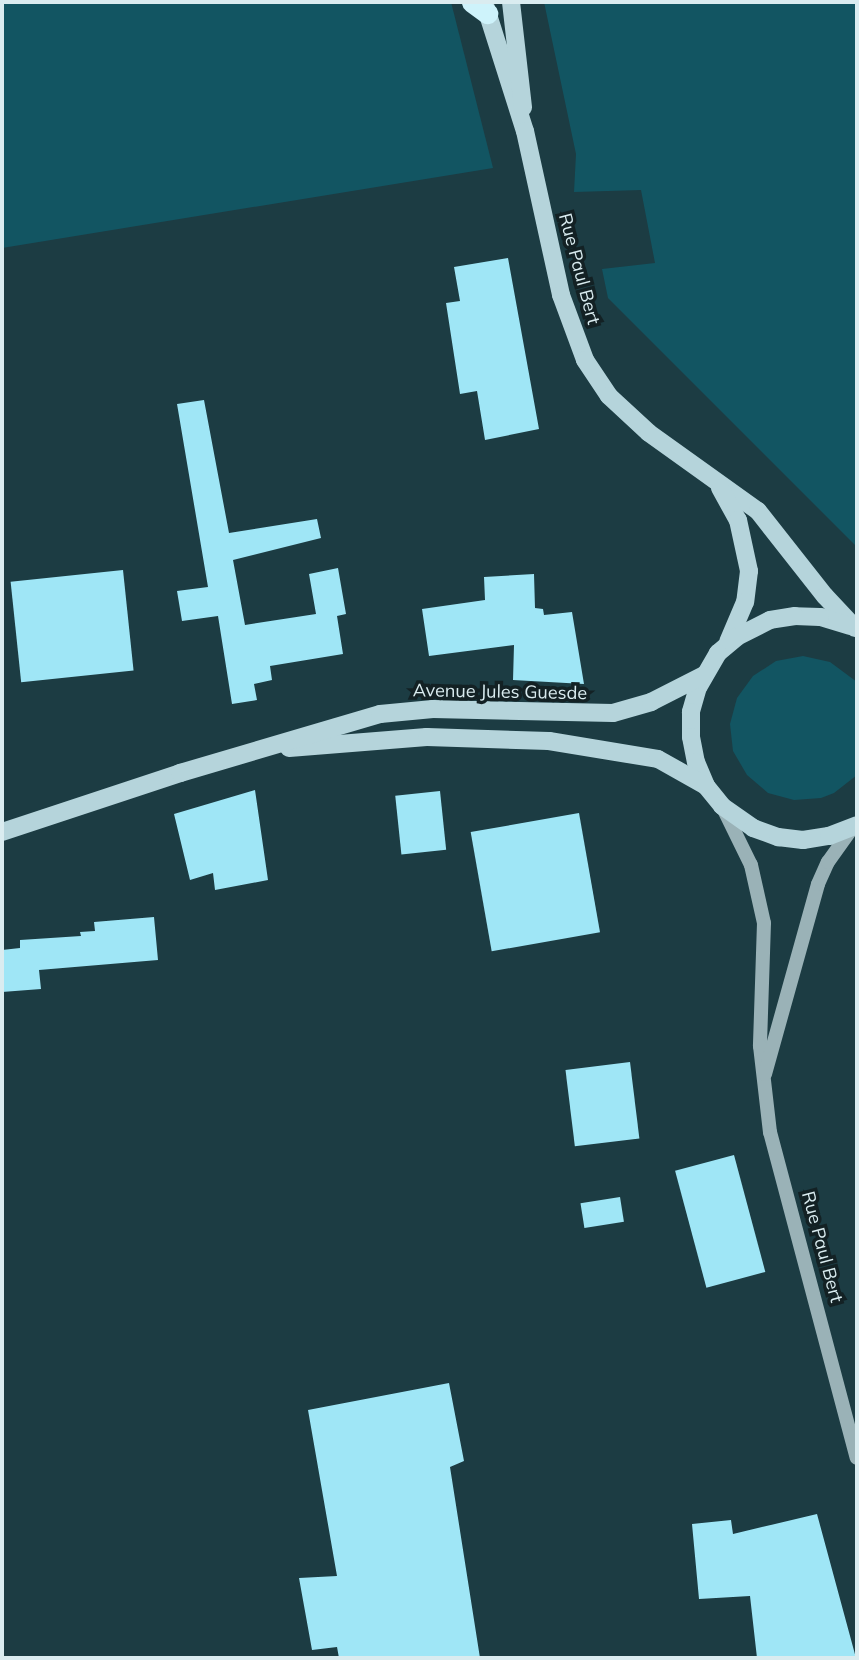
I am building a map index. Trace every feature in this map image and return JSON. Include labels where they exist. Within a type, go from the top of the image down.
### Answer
[{"type":"main road","name":"Rue Paul Bert","points":[[511,2],[525,131],[561,295],[585,360],[609,396],[632,418],[718,485],[758,511],[825,596],[856,629]]},
{"type":"main road","name":"Rue Paul Bert","points":[[481,5],[525,131]]},
{"type":"main road","name":"Rue Paul Bert","points":[[718,485],[738,520],[749,571],[745,602],[727,645]]},
{"type":"main road","points":[[855,826],[816,839],[790,839],[753,828],[722,806],[706,786],[696,762],[690,724],[694,699],[704,675],[727,645],[747,630],[782,617],[820,617],[856,629]]},
{"type":"main road","name":"Avenue Jules Guesde","points":[[2,832],[357,719],[401,711],[492,709],[596,715],[625,711],[668,694],[704,675]]},
{"type":"main road","name":"Avenue Jules Guesde","points":[[251,752],[437,737],[549,741],[658,759],[706,786]]},
{"type":"street","name":"Rue Paul Bert","points":[[722,806],[746,849],[763,916],[760,1046],[762,1086],[770,1132],[857,1458]]},
{"type":"street","name":"Rue Paul Bert","points":[[762,1086],[818,884],[828,862],[855,826]]},
{"type":"shaded area","points":[[2,2],[451,2],[493,168],[2,248]]},
{"type":"shaded area","points":[[544,2],[857,2],[857,547],[608,298],[602,269],[655,263],[641,190],[574,192],[576,154]]},
{"type":"shaded area","points":[[803,656],[830,662],[857,682],[857,775],[834,793],[821,798],[794,800],[768,793],[747,775],[733,751],[730,724],[737,698],[753,676],[776,661]]},
{"type":"building","points":[[508,258],[539,429],[485,440],[477,391],[460,394],[446,303],[460,301],[454,267]]},
{"type":"building","points":[[204,400],[229,533],[317,519],[321,538],[233,560],[245,625],[316,614],[309,574],[338,568],[346,614],[337,616],[343,654],[270,666],[272,680],[254,684],[257,700],[232,704],[218,616],[182,621],[177,591],[208,587],[177,404]]},
{"type":"building","points":[[123,570],[134,670],[21,682],[11,582]]},
{"type":"building","points":[[534,574],[535,608],[543,609],[544,615],[572,612],[584,684],[513,680],[514,645],[429,656],[422,609],[485,600],[484,577]]},
{"type":"building","points":[[255,790],[268,880],[215,890],[213,873],[190,880],[174,814]]},
{"type":"building","points":[[440,791],[446,850],[401,854],[395,796]]},
{"type":"building","points":[[579,813],[600,932],[492,951],[471,832]]},
{"type":"building","points":[[154,917],[158,960],[39,970],[41,989],[2,992],[2,950],[20,948],[20,940],[81,936],[80,932],[95,931],[94,922]]},
{"type":"building","points":[[630,1062],[639,1138],[575,1146],[565,1070]]},
{"type":"building","points":[[734,1155],[765,1272],[706,1288],[675,1171]]},
{"type":"building","points":[[620,1197],[624,1222],[584,1228],[580,1203]]},
{"type":"building","points":[[449,1383],[464,1461],[450,1467],[480,1658],[339,1658],[337,1647],[312,1650],[299,1578],[337,1576],[308,1410]]},
{"type":"building","points":[[817,1514],[856,1658],[757,1658],[750,1596],[699,1599],[692,1524],[731,1520],[733,1534]]}]
